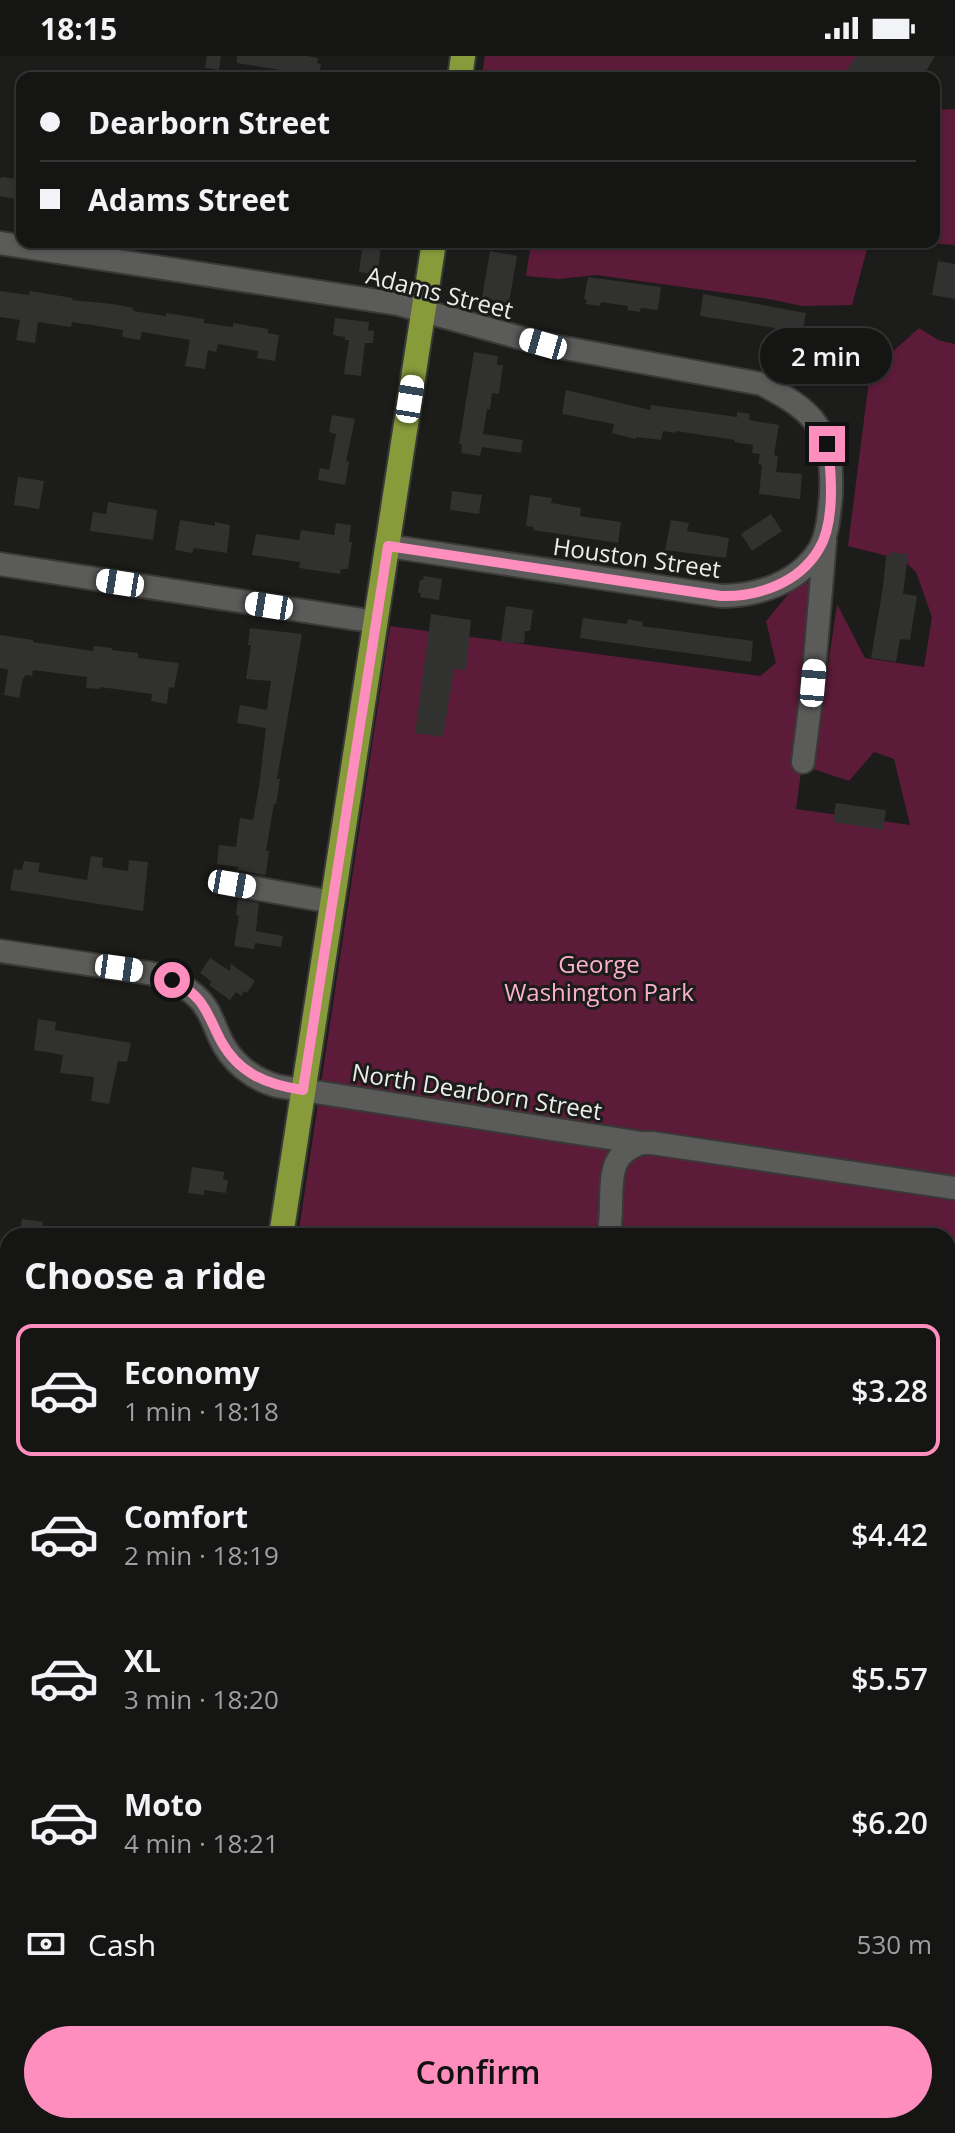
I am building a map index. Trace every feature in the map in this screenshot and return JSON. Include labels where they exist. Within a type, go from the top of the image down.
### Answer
[{"type":"main road","points":[[282,1228],[433,248]]},
{"type":"street","name":"Adams Street","points":[[33,248],[398,304],[543,344],[762,384],[789,399],[815,422],[827,444],[831,465],[830,505]]},
{"type":"street","name":"Houston Street","points":[[388,546],[734,596],[759,592],[796,574],[819,550],[830,505]]},
{"type":"street","points":[[803,762],[825,533]]},
{"type":"street","points":[[0,564],[376,622]]},
{"type":"street","points":[[232,884],[332,902]]},
{"type":"street","name":"North Dearborn Street","points":[[0,951],[149,973],[172,980],[199,999],[228,1053],[244,1069],[270,1084],[642,1143],[955,1188]]},
{"type":"street","points":[[609,1228],[612,1177],[616,1162],[631,1147],[642,1143]]},
{"type":"green space","points":[[485,56],[868,56],[859,72],[482,72]]},
{"type":"green space","points":[[955,109],[955,245],[940,244],[940,110]]},
{"type":"green space","points":[[530,248],[867,248],[852,305],[802,306],[596,275],[559,279],[526,276]]},
{"type":"green space","name":"George Washington Park","points":[[919,328],[938,340],[955,344],[955,1228],[299,1228],[390,626],[760,676],[776,663],[766,621],[791,591],[824,573],[796,809],[910,825],[894,759],[874,752],[849,781],[813,769],[837,604],[865,658],[924,667],[932,617],[916,572],[903,560],[848,546],[870,372]]},
{"type":"building","points":[[207,56],[221,56],[219,70],[205,68]]},
{"type":"building","points":[[237,56],[307,56],[318,58],[317,63],[321,64],[319,72],[292,72],[237,63]]},
{"type":"building","points":[[856,56],[935,56],[926,72],[846,72]]},
{"type":"building","points":[[0,178],[16,179],[16,199],[0,196]]},
{"type":"building","points":[[362,248],[380,248],[378,275],[359,272]]},
{"type":"building","points":[[490,251],[517,256],[509,303],[482,298]]},
{"type":"building","points":[[938,261],[955,264],[955,299],[932,295]]},
{"type":"building","points":[[588,277],[661,287],[658,310],[641,308],[640,312],[627,310],[628,306],[601,302],[600,306],[586,304]]},
{"type":"building","points":[[0,291],[29,295],[30,291],[113,304],[133,308],[133,311],[204,319],[204,323],[233,327],[233,323],[268,329],[268,333],[279,335],[275,361],[257,358],[258,351],[218,344],[216,352],[208,350],[205,369],[185,366],[190,340],[142,332],[140,340],[122,337],[123,330],[72,322],[71,327],[38,322],[35,343],[16,340],[20,320],[0,317]]},
{"type":"building","points":[[703,294],[806,313],[802,334],[790,332],[789,337],[774,334],[775,328],[700,316]]},
{"type":"building","points":[[335,318],[369,322],[368,330],[374,331],[373,343],[365,343],[361,376],[344,374],[349,340],[333,335]]},
{"type":"building","points":[[474,352],[498,356],[497,365],[503,365],[499,394],[492,393],[483,434],[523,440],[521,453],[482,447],[480,456],[461,453],[462,445],[459,444]]},
{"type":"building","points":[[566,390],[650,410],[651,405],[737,417],[737,412],[750,414],[749,420],[779,425],[774,455],[778,456],[776,472],[802,474],[800,499],[759,494],[762,465],[758,464],[760,454],[752,453],[753,445],[676,431],[663,431],[661,440],[635,439],[612,433],[614,424],[562,414]]},
{"type":"building","points":[[332,415],[355,419],[346,461],[349,462],[345,485],[318,480],[320,468],[329,470],[336,434],[329,432]]},
{"type":"building","points":[[18,477],[44,481],[39,509],[14,505]]},
{"type":"building","points":[[452,491],[482,495],[479,514],[450,510]]},
{"type":"building","points":[[530,495],[552,498],[551,503],[581,508],[580,516],[621,522],[618,543],[533,530],[534,527],[526,526]]},
{"type":"building","points":[[108,502],[157,510],[153,540],[90,531],[93,512],[106,514]]},
{"type":"building","points":[[771,514],[782,531],[752,551],[741,534]]},
{"type":"building","points":[[180,520],[215,526],[215,522],[230,525],[227,553],[194,548],[192,553],[175,550]]},
{"type":"building","points":[[671,520],[689,523],[687,531],[729,538],[726,558],[665,550]]},
{"type":"building","points":[[336,523],[351,525],[348,569],[341,569],[340,574],[299,568],[300,562],[252,555],[256,534],[299,540],[301,530],[334,535]]},
{"type":"building","points":[[889,552],[908,554],[903,594],[917,596],[910,640],[900,639],[896,662],[871,658],[886,555],[889,556]]},
{"type":"building","points":[[424,576],[442,579],[439,600],[420,597],[420,580]]},
{"type":"building","points":[[506,606],[533,610],[530,631],[525,631],[524,643],[501,642]]},
{"type":"building","points":[[431,614],[471,620],[466,670],[454,669],[443,737],[415,733]]},
{"type":"building","points":[[583,618],[627,624],[628,619],[643,622],[642,626],[753,641],[751,662],[580,638]]},
{"type":"building","points":[[250,628],[302,634],[264,875],[217,864],[219,845],[236,847],[240,818],[253,820],[259,787],[266,728],[237,723],[240,705],[267,710],[271,681],[246,679]]},
{"type":"building","points":[[0,635],[93,651],[94,646],[112,648],[138,653],[138,658],[179,663],[174,688],[169,687],[167,704],[151,701],[152,694],[86,688],[87,677],[33,670],[32,676],[25,675],[23,678],[19,698],[4,695],[8,671],[0,668]]},
{"type":"building","points":[[836,803],[886,810],[883,830],[833,822]]},
{"type":"building","points":[[91,856],[103,858],[102,867],[128,871],[129,860],[148,862],[143,911],[10,890],[14,869],[22,870],[24,861],[40,863],[38,872],[87,880]]},
{"type":"building","points":[[238,899],[259,903],[256,931],[283,936],[281,947],[255,943],[254,949],[234,946],[239,916],[236,915]]},
{"type":"building","points":[[210,958],[230,971],[231,964],[255,981],[247,993],[244,991],[241,996],[236,992],[230,1000],[209,985],[212,982],[200,973]]},
{"type":"building","points":[[38,1019],[56,1022],[55,1030],[131,1043],[127,1062],[118,1061],[109,1104],[91,1101],[94,1077],[60,1073],[63,1055],[34,1050]]},
{"type":"building","points":[[192,1167],[224,1172],[223,1180],[228,1180],[226,1193],[204,1190],[204,1195],[188,1193]]},
{"type":"building","points":[[22,1219],[43,1222],[42,1228],[20,1228]]},
{"type":"route","points":[[172,980],[199,999],[228,1053],[244,1069],[270,1084],[303,1090],[388,546],[721,596],[759,592],[796,574],[819,550],[830,505],[832,473],[827,444]]}]
